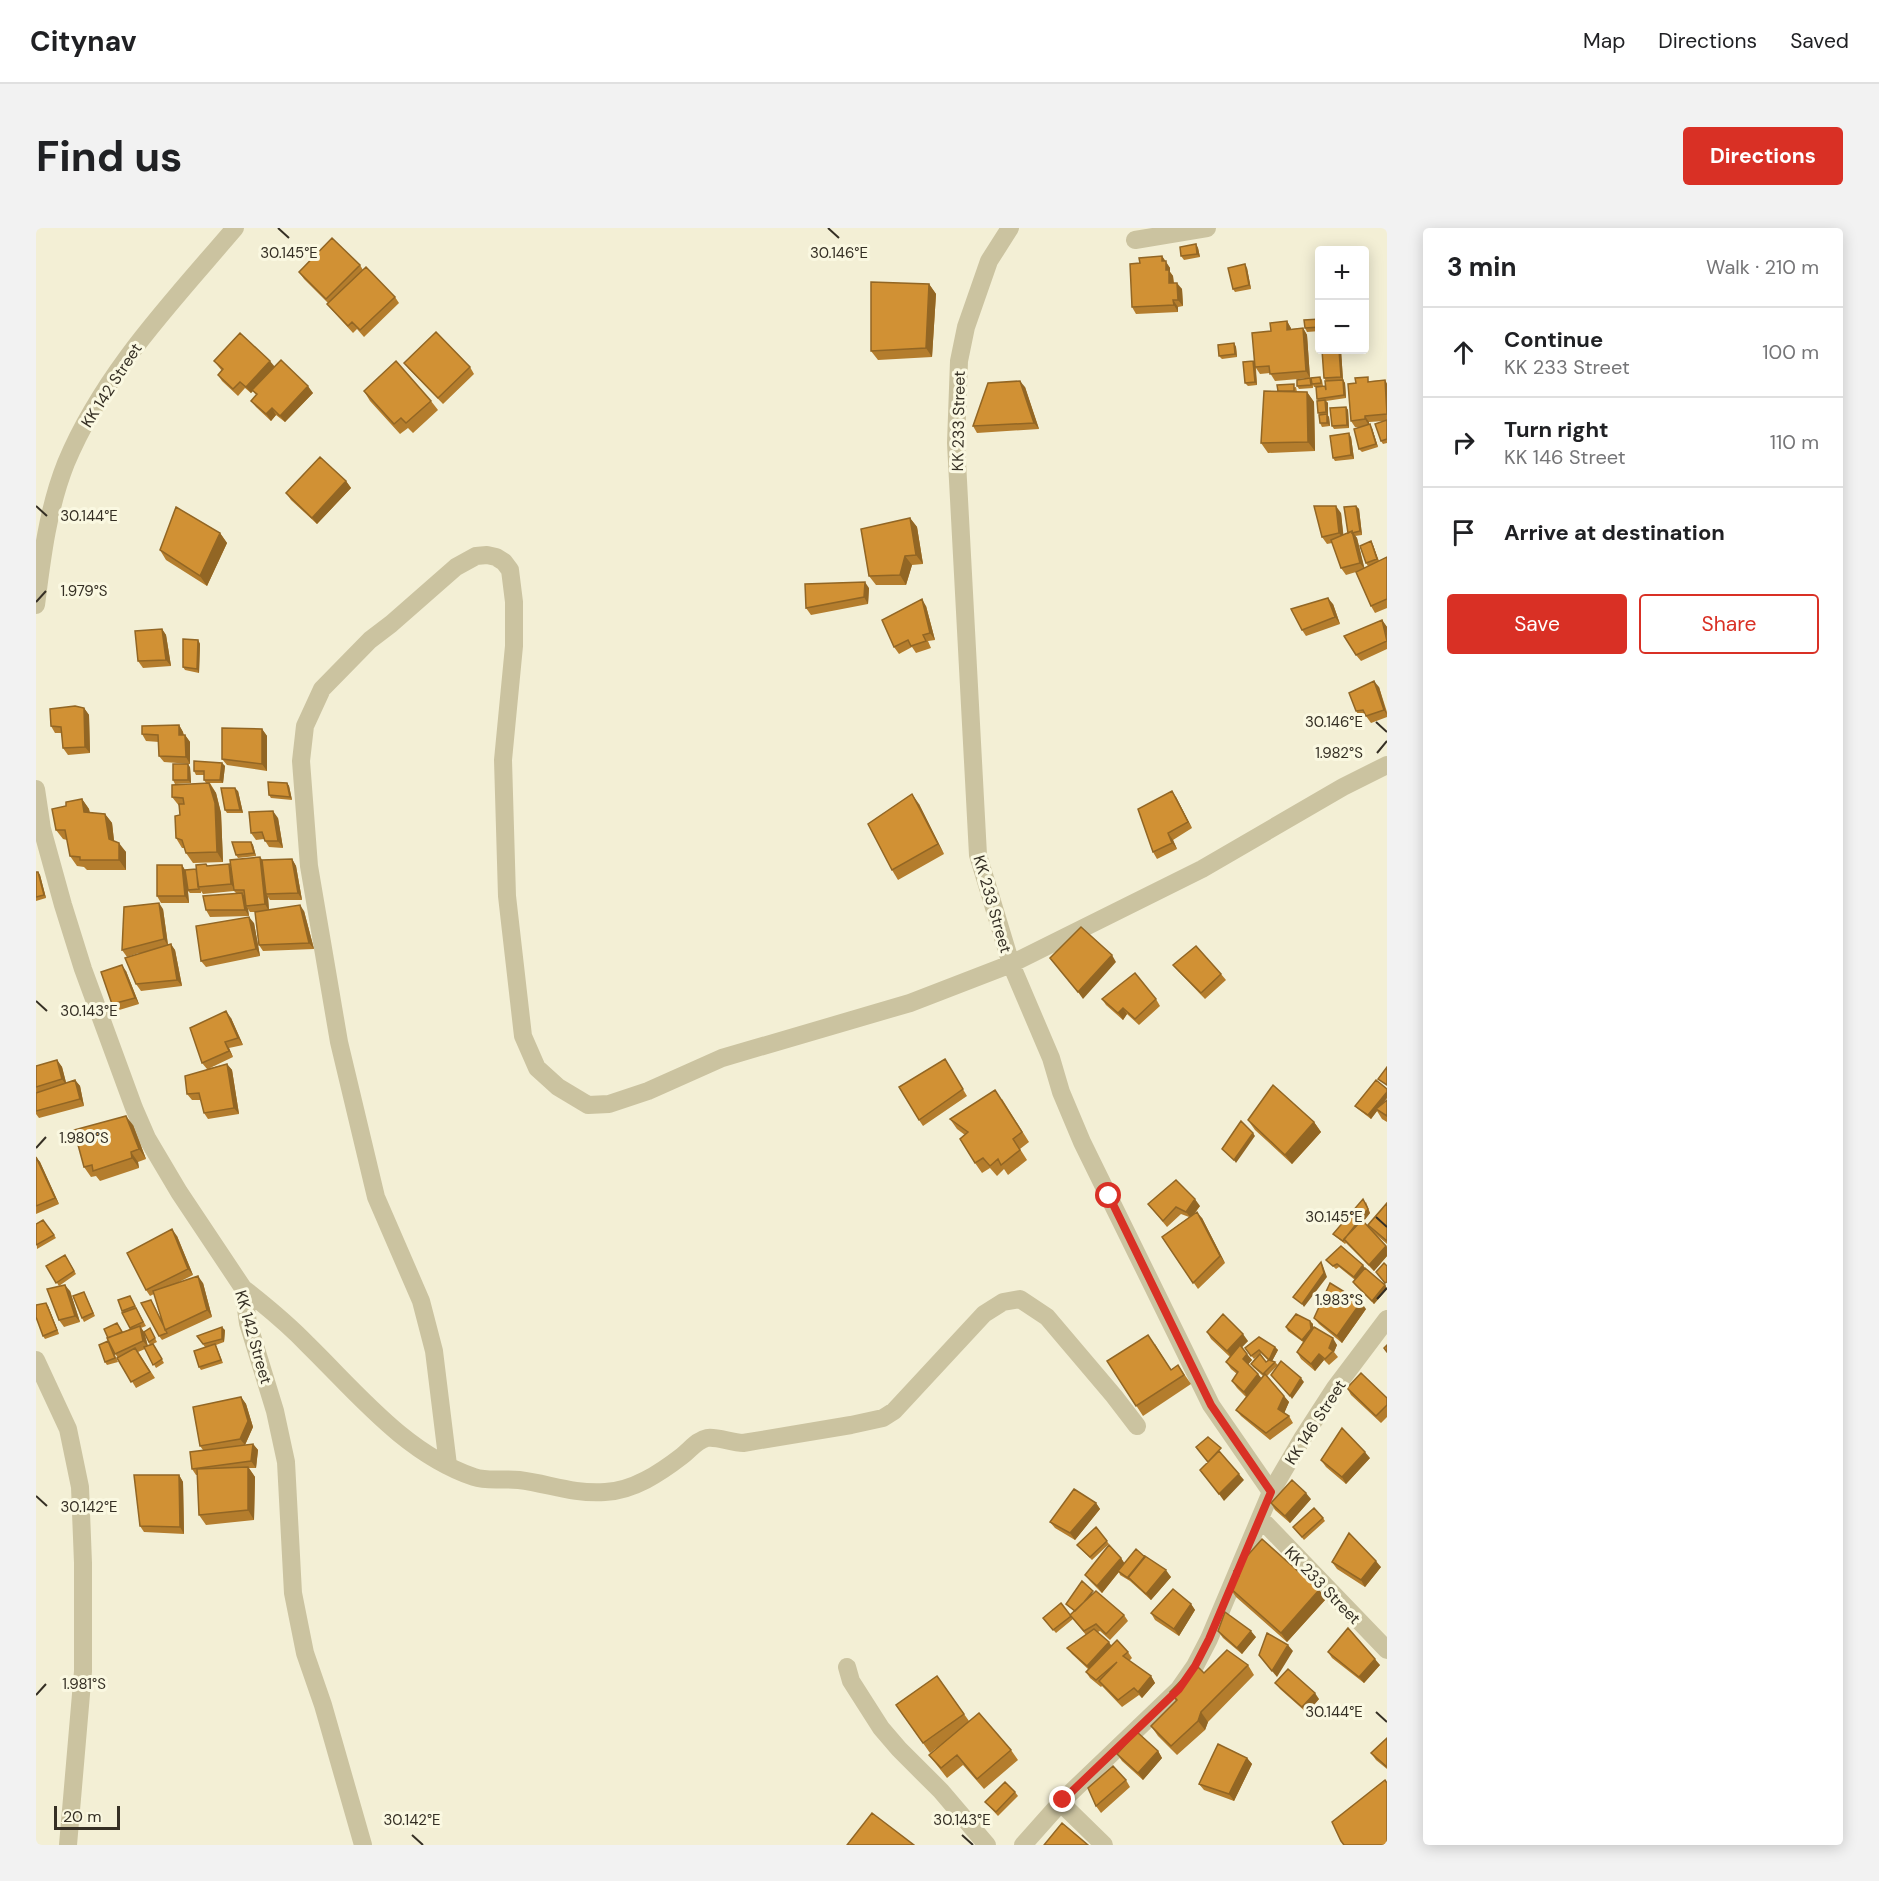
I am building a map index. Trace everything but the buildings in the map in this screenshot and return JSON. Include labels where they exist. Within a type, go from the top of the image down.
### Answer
[{"type":"street","name":"KK 142 Street","points":[[36,605],[42,556],[52,506],[66,465],[88,416],[146,331],[235,228]]},
{"type":"street","name":"KK 233 Street","points":[[1010,228],[989,261],[966,327],[959,361],[956,443],[978,855],[1011,964],[1082,1143],[1211,1405],[1271,1492]]},
{"type":"street","points":[[1135,240],[1207,228]]},
{"type":"street","points":[[448,1465],[434,1352],[421,1301],[376,1197],[339,1042],[309,866],[302,761],[305,726],[322,689],[370,640],[456,567],[476,556],[487,555],[504,562],[510,570],[514,602],[514,646],[503,771],[507,896],[523,1036],[537,1068],[558,1087],[588,1105],[609,1104],[648,1091],[722,1058],[910,1003],[1011,964],[1202,869],[1343,786],[1387,765]]},
{"type":"street","name":"KK 142 Street","points":[[36,789],[42,829],[63,905],[83,969],[134,1108],[147,1138],[179,1192],[243,1288],[248,1323],[275,1411],[286,1462],[293,1593],[305,1653],[323,1705],[363,1845]]},
{"type":"street","points":[[243,1288],[307,1343],[370,1408],[428,1456],[476,1478],[519,1480],[570,1491],[607,1492],[638,1485],[708,1437],[719,1438],[730,1443],[743,1443],[873,1421],[894,1411],[984,1314],[1003,1302],[1020,1299],[1047,1317],[1137,1426]]},
{"type":"street","name":"KK 146 Street","points":[[1023,1845],[1060,1803],[1179,1689],[1195,1666],[1209,1639],[1271,1492],[1335,1388],[1387,1319]]},
{"type":"street","points":[[36,1360],[68,1430],[80,1487],[83,1671],[68,1845]]},
{"type":"street","name":"KK 233 Street","points":[[1260,1518],[1387,1650]]},
{"type":"street","points":[[846,1667],[851,1681],[882,1728],[899,1749],[941,1791],[987,1845]]},
{"type":"street","points":[[1060,1803],[1104,1845]]},
{"type":"route","points":[[1063,1800],[1179,1689],[1195,1666],[1209,1639],[1271,1492],[1211,1405],[1109,1196]]}]
